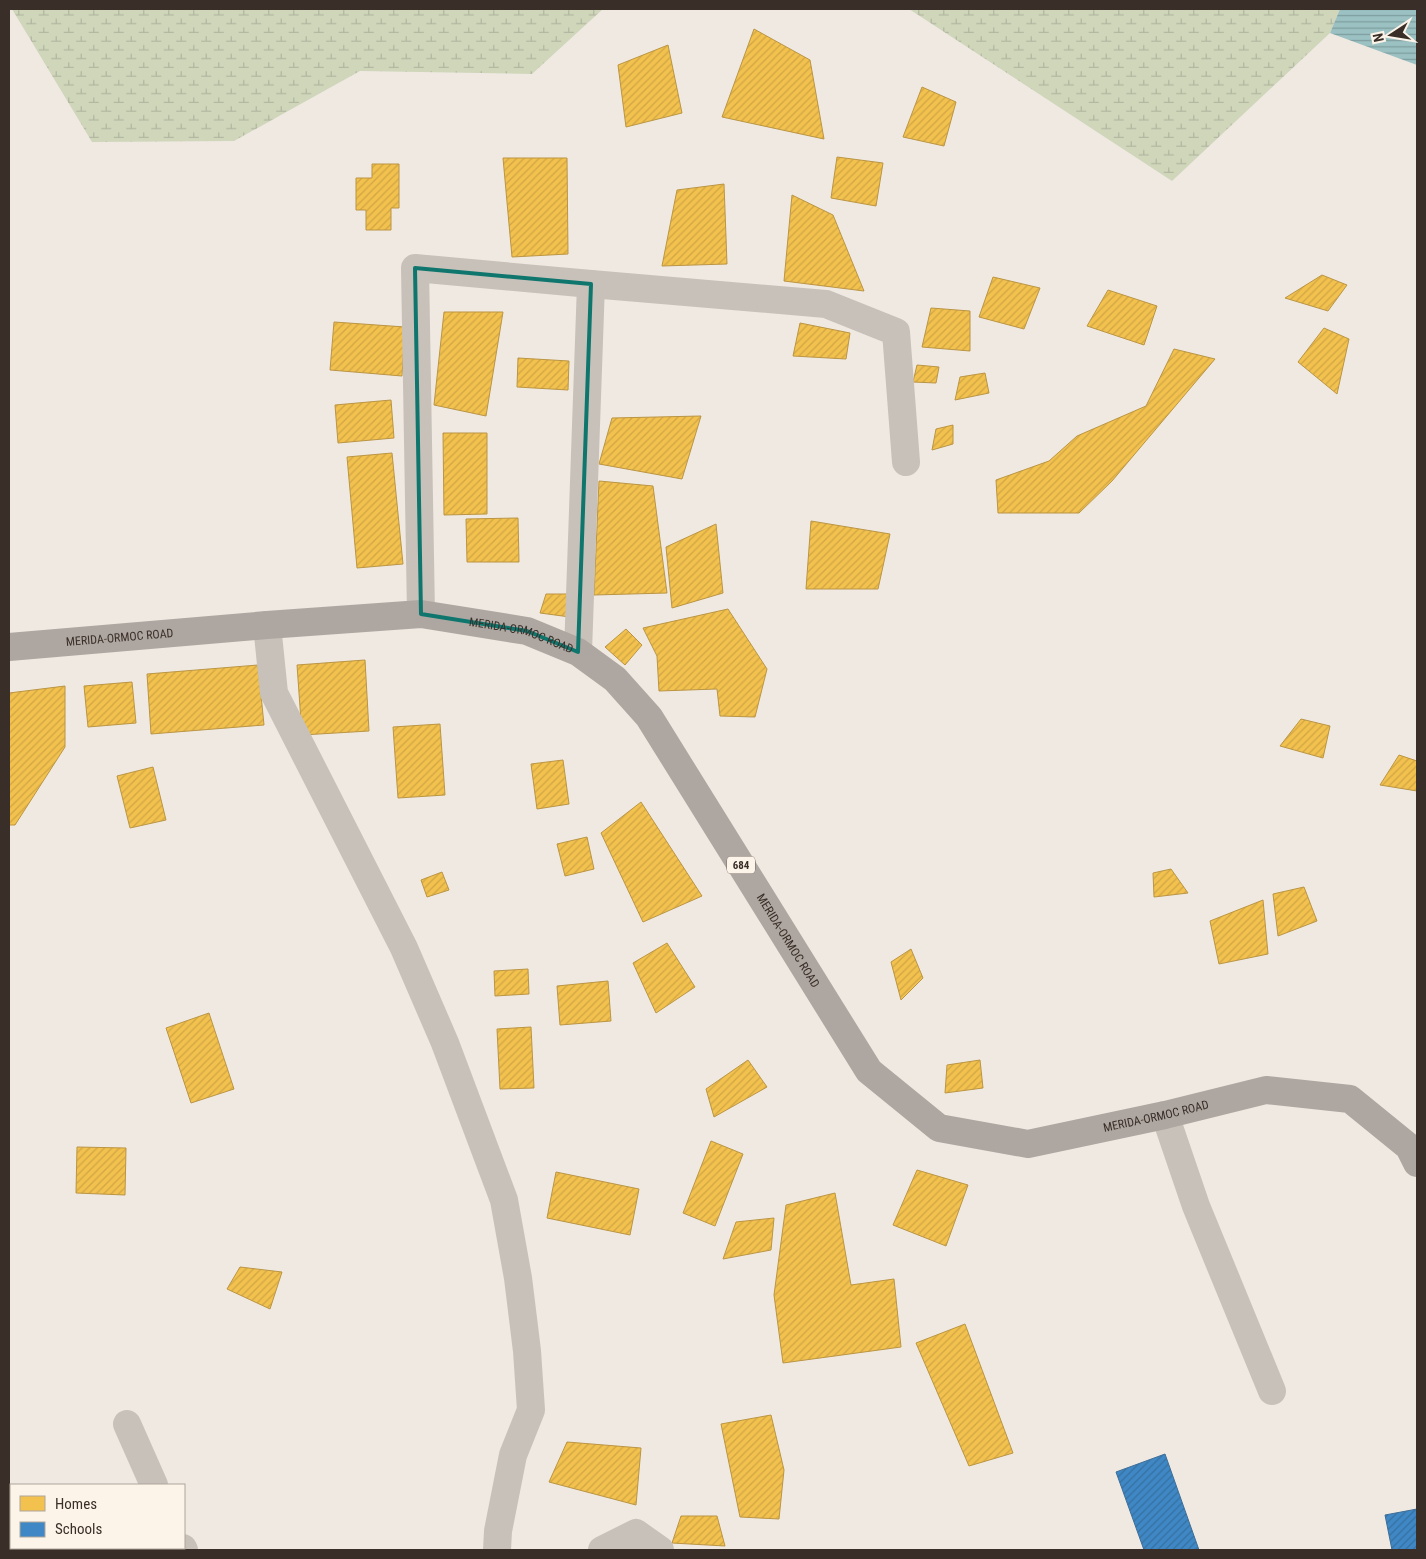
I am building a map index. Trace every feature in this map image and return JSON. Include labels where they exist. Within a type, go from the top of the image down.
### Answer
[{"type":"highway","name":"MERIDA-ORMOC ROAD","points":[[9,647],[421,614],[527,631],[578,652],[615,679],[649,717],[869,1071],[939,1128],[1028,1144],[1165,1115],[1266,1090],[1350,1099],[1409,1147],[1417,1162]]},
{"type":"street","points":[[421,614],[415,268],[826,304],[896,332],[906,462]]},
{"type":"street","points":[[578,652],[590,284]]},
{"type":"street","points":[[267,625],[274,693],[404,948],[445,1043],[504,1200],[527,1350],[531,1410],[513,1455],[498,1531],[497,1550]]},
{"type":"street","points":[[1165,1115],[1196,1206],[1272,1391]]},
{"type":"street","points":[[127,1424],[154,1484]]},
{"type":"street","points":[[602,1550],[636,1533],[660,1550]]},
{"type":"highlighted area","points":[[415,268],[591,284],[578,652],[527,631],[421,614]]},
{"type":"green space","points":[[12,9],[603,9],[532,74],[360,71],[234,141],[92,142]]},
{"type":"green space","points":[[909,9],[1340,9],[1330,33],[1172,181]]},
{"type":"water","points":[[1340,9],[1417,9],[1417,65],[1330,33]]},
{"type":"building: Homes","points":[[754,29],[810,60],[824,139],[722,117]]},
{"type":"building: Homes","points":[[668,45],[682,113],[626,127],[618,65]]},
{"type":"building: Homes","points":[[922,87],[956,102],[944,146],[903,137]]},
{"type":"building: Homes","points":[[837,157],[883,163],[876,206],[831,198]]},
{"type":"building: Homes","points":[[503,158],[567,158],[568,254],[512,257]]},
{"type":"building: Homes","points":[[372,164],[399,164],[399,208],[391,208],[391,230],[366,230],[366,210],[356,210],[356,178],[372,178]]},
{"type":"building: Homes","points":[[724,184],[727,264],[662,266],[677,190]]},
{"type":"building: Homes","points":[[792,195],[833,215],[864,291],[784,281]]},
{"type":"building: Homes","points":[[1322,275],[1347,285],[1328,311],[1285,298]]},
{"type":"building: Homes","points":[[993,277],[1040,288],[1024,329],[979,317]]},
{"type":"building: Homes","points":[[1108,290],[1157,306],[1144,345],[1087,326]]},
{"type":"building: Homes","points":[[931,308],[970,311],[970,351],[922,347]]},
{"type":"building: Homes","points":[[444,312],[503,312],[486,416],[434,405]]},
{"type":"building: Homes","points":[[334,322],[405,327],[402,376],[330,370]]},
{"type":"building: Homes","points":[[800,323],[850,333],[846,359],[793,356]]},
{"type":"building: Homes","points":[[1324,328],[1349,339],[1337,394],[1298,362]]},
{"type":"building: Homes","points":[[1174,349],[1215,359],[1112,481],[1079,513],[998,513],[996,480],[1049,461],[1077,436],[1146,406]]},
{"type":"building: Homes","points":[[518,358],[569,361],[568,390],[517,387]]},
{"type":"building: Homes","points":[[917,365],[939,367],[936,383],[913,382]]},
{"type":"building: Homes","points":[[985,373],[989,393],[955,400],[960,377]]},
{"type":"building: Homes","points":[[391,400],[394,438],[338,443],[335,405]]},
{"type":"building: Homes","points":[[701,416],[682,479],[599,464],[612,418]]},
{"type":"building: Homes","points":[[953,425],[953,444],[932,450],[936,429]]},
{"type":"building: Homes","points":[[443,433],[487,433],[487,514],[444,515]]},
{"type":"building: Homes","points":[[392,453],[403,564],[357,568],[347,457]]},
{"type":"building: Homes","points":[[599,481],[653,486],[667,593],[594,595]]},
{"type":"building: Homes","points":[[518,518],[519,562],[467,562],[466,519]]},
{"type":"building: Homes","points":[[811,521],[890,534],[878,589],[806,589]]},
{"type":"building: Homes","points":[[716,524],[723,593],[672,608],[666,547]]},
{"type":"building: Homes","points":[[546,594],[571,594],[570,617],[540,613]]},
{"type":"building: Homes","points":[[728,609],[767,669],[755,717],[720,716],[717,689],[659,691],[657,656],[643,628]]},
{"type":"building: Homes","points":[[626,629],[642,645],[625,665],[605,647]]},
{"type":"building: Homes","points":[[365,660],[369,731],[302,735],[297,665]]},
{"type":"building: Homes","points":[[258,665],[264,725],[151,734],[147,674]]},
{"type":"building: Homes","points":[[132,682],[136,723],[88,727],[84,686]]},
{"type":"building: Homes","points":[[65,686],[65,747],[15,825],[9,825],[9,693]]},
{"type":"building: Homes","points":[[1301,719],[1330,726],[1323,758],[1280,746]]},
{"type":"building: Homes","points":[[440,724],[445,795],[398,798],[393,727]]},
{"type":"building: Homes","points":[[1399,755],[1417,761],[1417,791],[1380,785]]},
{"type":"building: Homes","points":[[563,760],[569,804],[537,809],[531,764]]},
{"type":"building: Homes","points":[[153,767],[166,820],[130,828],[117,776]]},
{"type":"building: Homes","points":[[641,802],[702,896],[643,922],[601,833]]},
{"type":"building: Homes","points":[[587,837],[594,869],[565,876],[557,844]]},
{"type":"building: Homes","points":[[1171,869],[1188,893],[1154,897],[1153,873]]},
{"type":"building: Homes","points":[[442,872],[449,890],[427,897],[421,880]]},
{"type":"building: Homes","points":[[1304,887],[1317,921],[1278,936],[1273,894]]},
{"type":"building: Homes","points":[[1263,900],[1268,954],[1219,964],[1210,921]]},
{"type":"building: Homes","points":[[667,943],[695,987],[656,1013],[633,963]]},
{"type":"building: Homes","points":[[911,949],[923,978],[901,1000],[891,962]]},
{"type":"building: Homes","points":[[528,969],[529,994],[495,996],[494,971]]},
{"type":"building: Homes","points":[[608,981],[611,1021],[560,1025],[557,986]]},
{"type":"building: Homes","points":[[209,1013],[234,1089],[191,1103],[166,1028]]},
{"type":"building: Homes","points":[[531,1027],[534,1088],[500,1089],[497,1029]]},
{"type":"building: Homes","points":[[748,1060],[767,1087],[714,1117],[706,1089]]},
{"type":"building: Homes","points":[[980,1060],[983,1088],[945,1093],[947,1065]]},
{"type":"building: Homes","points":[[711,1141],[743,1154],[715,1226],[683,1213]]},
{"type":"building: Homes","points":[[77,1147],[126,1148],[125,1195],[76,1193]]},
{"type":"building: Homes","points":[[917,1170],[968,1185],[946,1246],[893,1225]]},
{"type":"building: Homes","points":[[556,1172],[639,1189],[630,1235],[547,1218]]},
{"type":"building: Homes","points":[[835,1193],[851,1285],[894,1279],[901,1347],[783,1363],[774,1295],[786,1205]]},
{"type":"building: Homes","points":[[774,1218],[771,1250],[723,1259],[736,1222]]},
{"type":"building: Homes","points":[[240,1267],[282,1272],[270,1309],[227,1289]]},
{"type":"building: Homes","points":[[965,1324],[1013,1453],[969,1466],[916,1343]]},
{"type":"building: Homes","points":[[771,1415],[784,1470],[779,1519],[740,1517],[721,1424]]},
{"type":"building: Homes","points":[[567,1442],[641,1448],[636,1505],[549,1482]]},
{"type":"building: Homes","points":[[681,1516],[717,1516],[725,1546],[672,1543]]},
{"type":"building: Schools","points":[[1165,1454],[1199,1550],[1144,1550],[1116,1472]]},
{"type":"building: Schools","points":[[1417,1509],[1417,1550],[1392,1550],[1385,1515]]}]
